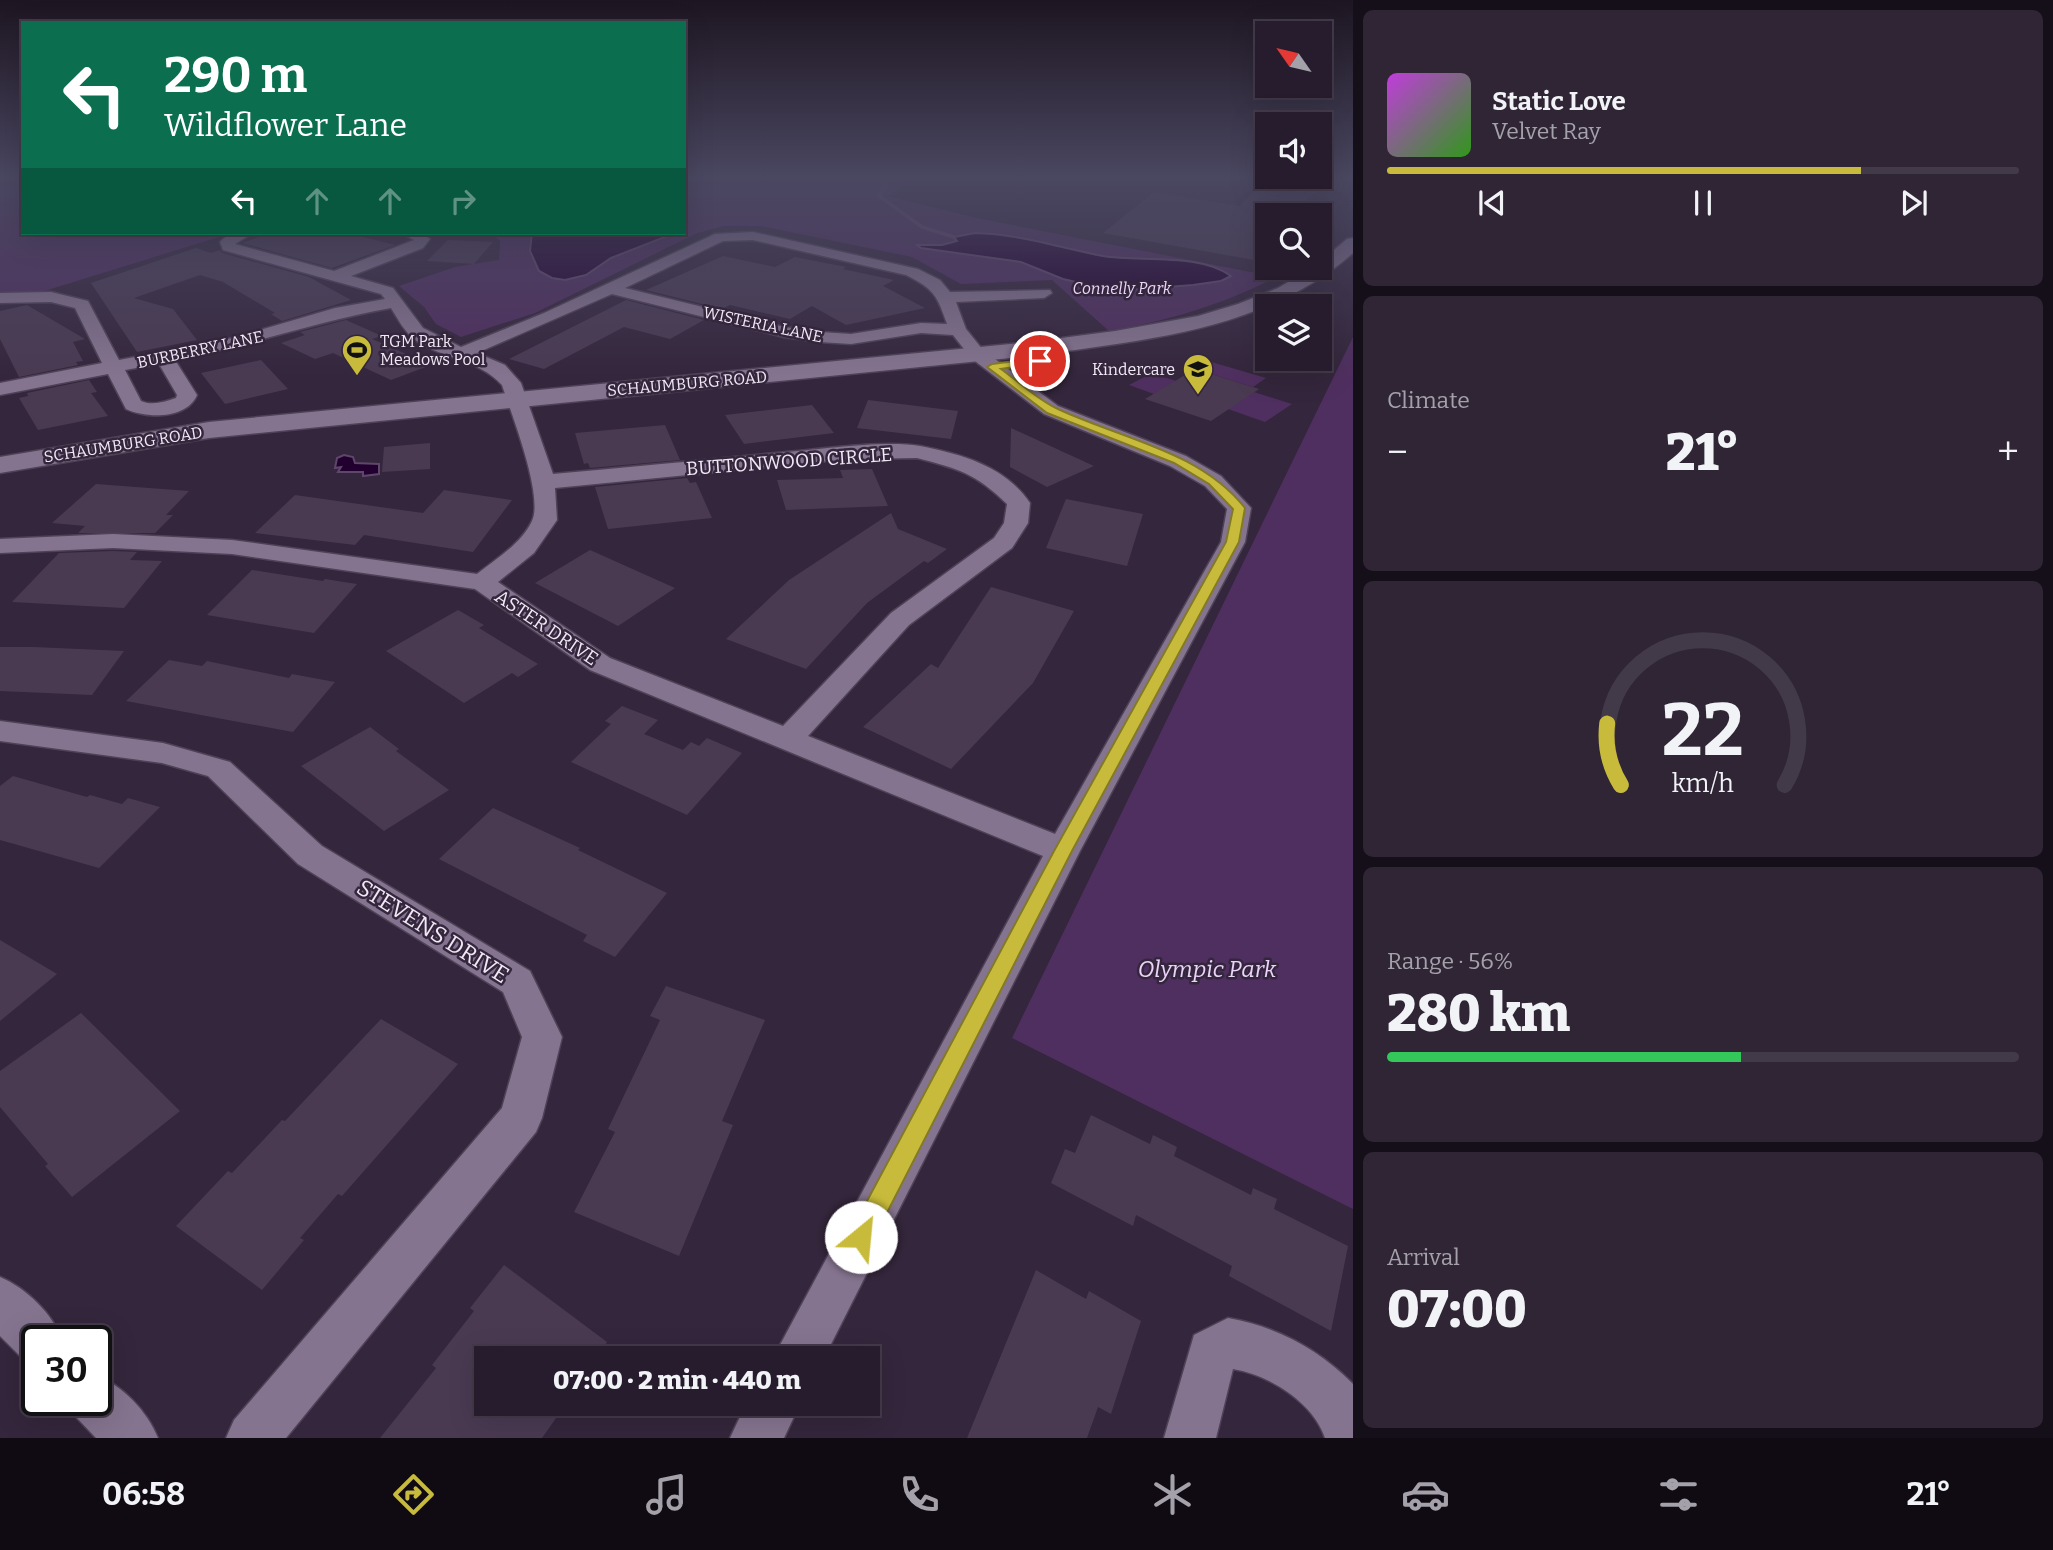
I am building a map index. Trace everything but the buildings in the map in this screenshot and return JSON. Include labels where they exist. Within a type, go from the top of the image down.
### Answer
[{"type":"street","points":[[227,244],[228,247],[387,291],[397,302],[412,329],[423,337],[498,369],[512,383],[544,482],[545,520],[525,548],[482,582]]},
{"type":"street","points":[[336,276],[419,244]]},
{"type":"street","points":[[462,353],[611,289],[705,244]]},
{"type":"street","points":[[789,244],[912,272],[934,283],[946,298],[958,330],[984,360],[1051,410],[1178,461],[1213,481],[1239,508],[1233,542],[1063,851],[803,1346]]},
{"type":"street","name":"SCHAUMBURG ROAD","points":[[984,360],[1136,334],[1227,313],[1303,284],[1324,270],[1352,244]]},
{"type":"street","points":[[1314,294],[1337,283]]},
{"type":"street","name":"WISTERIA LANE","points":[[611,289],[784,332],[820,337],[851,339],[921,328],[958,330]]},
{"type":"street","points":[[946,298],[1044,293]]},
{"type":"street","points":[[0,298],[51,296],[82,305],[133,405],[142,410],[165,408],[184,402],[187,395],[164,357]]},
{"type":"street","name":"BURBERRY LANE","points":[[0,388],[236,343],[316,318],[397,302]]},
{"type":"street","name":"SCHAUMBURG ROAD","points":[[0,465],[209,430],[519,405],[1138,347],[1255,318]]},
{"type":"street","name":"SCHAUMBURG ROAD","points":[[0,478],[213,444],[519,405]]},
{"type":"street","name":"BUTTONWOOD CIRCLE","points":[[544,482],[849,453],[917,452],[970,465],[995,480],[1018,503],[1016,523],[1003,542],[900,619],[788,739]]},
{"type":"street","name":"ASTER DRIVE","points":[[0,546],[113,541],[232,547],[482,582],[600,664],[1063,851]]},
{"type":"street","name":"STEVENS DRIVE","points":[[0,731],[163,753],[219,769],[310,855],[517,982],[542,1037],[521,1118],[251,1438]]},
{"type":"street","points":[[0,1301],[23,1325]]},
{"type":"street","points":[[1190,1438],[1212,1353],[1228,1343],[1257,1348],[1314,1380],[1341,1408],[1351,1438]]},
{"type":"street","points":[[111,1416],[132,1438]]},
{"type":"street","points":[[756,1438],[768,1416]]},
{"type":"green space","points":[[0,244],[196,244],[41,292],[0,294]]},
{"type":"green space","name":"Connelly Park","points":[[500,244],[675,244],[535,313],[461,337],[436,324],[424,307],[399,286],[455,267],[499,260]]},
{"type":"green space","name":"Connelly Park","points":[[849,244],[1109,244],[1255,273],[1255,280],[1270,280],[1194,311],[1109,331],[1052,280],[961,284],[912,257]]},
{"type":"green space","name":"Olympic Park","points":[[1353,337],[1353,1209],[1012,1038]]},
{"type":"green space","points":[[1208,361],[1266,378],[1253,387],[1195,369]]},
{"type":"green space","points":[[1152,373],[1176,381],[1154,394],[1129,385]]},
{"type":"green space","points":[[1254,392],[1292,404],[1265,422],[1228,409]]},
{"type":"shaded area","points":[[531,244],[647,244],[611,258],[586,275],[565,280],[552,278],[539,271],[530,251]]},
{"type":"shaded area","points":[[1048,244],[1118,258],[1187,261],[1218,269],[1231,276],[1221,281],[1193,285],[1115,291],[1063,279],[1021,262],[921,248],[917,245]]},
{"type":"shaded area","points":[[344,455],[353,457],[355,463],[379,464],[379,474],[363,476],[363,472],[338,472],[341,467],[335,468],[337,458]]},
{"type":"place","name":"TGM Park Meadows Pool","points":[[357,377]]},
{"type":"place","name":"Kindercare","points":[[1198,396]]},
{"type":"route","points":[[861,1237],[1063,851],[1233,542],[1239,508],[1213,481],[1178,461],[1095,430],[1051,410],[992,367],[1040,361]]}]
